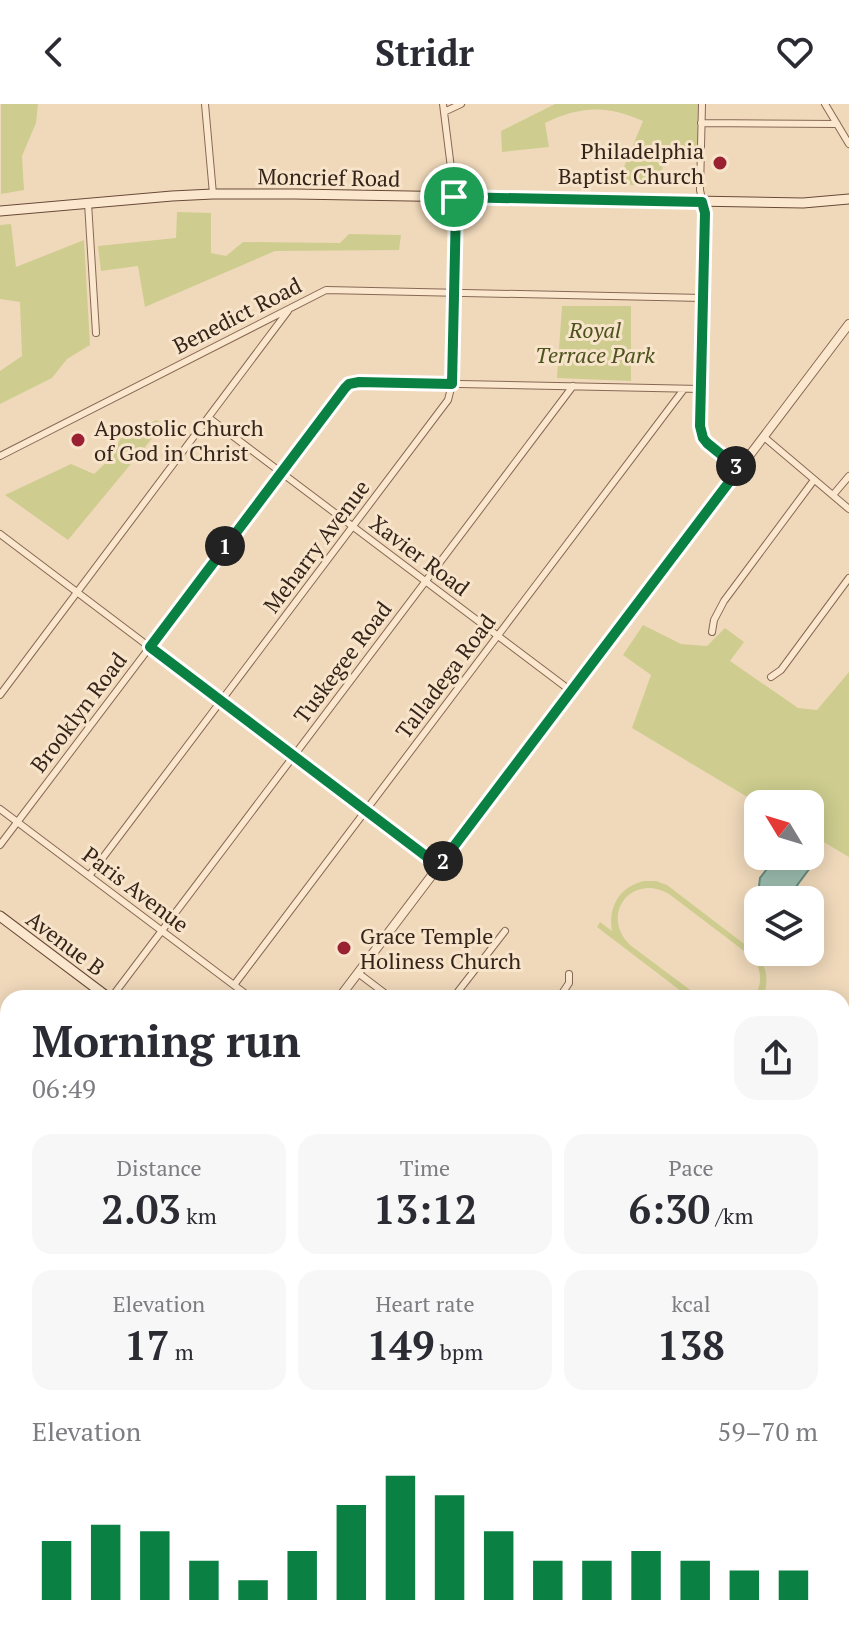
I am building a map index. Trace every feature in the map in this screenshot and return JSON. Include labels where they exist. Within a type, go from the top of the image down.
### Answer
[{"type":"main road","name":"Moncrief Road","points":[[0,211],[213,194],[803,203],[849,199]]},
{"type":"main road","name":"Avenue B","points":[[0,916],[99,990]]},
{"type":"street","points":[[205,104],[213,194]]},
{"type":"street","name":"Meharry Avenue","points":[[89,876],[445,406],[452,384],[456,208],[443,104]]},
{"type":"street","points":[[444,112],[461,104]]},
{"type":"street","points":[[702,104],[700,190],[705,213],[700,426],[707,443],[739,469]]},
{"type":"street","points":[[825,104],[849,144]]},
{"type":"street","points":[[701,123],[837,124]]},
{"type":"street","points":[[88,203],[96,333]]},
{"type":"street","name":"Benedict Road","points":[[0,456],[326,290],[703,298]]},
{"type":"street","points":[[0,695],[290,309]]},
{"type":"street","points":[[345,990],[849,324]]},
{"type":"street","name":"Brooklyn Road","points":[[0,845],[349,384],[701,389]]},
{"type":"street","name":"Tuskegee Road","points":[[116,990],[573,386]]},
{"type":"street","name":"Talladega Road","points":[[234,985],[684,389]]},
{"type":"street","name":"Xavier Road","points":[[209,418],[571,691]]},
{"type":"street","points":[[764,437],[849,509]]},
{"type":"street","points":[[833,495],[849,476]]},
{"type":"street","points":[[712,632],[714,620],[724,601],[814,480]]},
{"type":"street","points":[[0,544],[3,536],[439,866]]},
{"type":"street","points":[[771,677],[781,670],[849,578]]},
{"type":"street","name":"Paris Avenue","points":[[0,809],[241,990]]},
{"type":"street","points":[[459,990],[505,931]]},
{"type":"street","points":[[358,973],[380,990]]},
{"type":"street","points":[[564,990],[569,983],[569,974]]},
{"type":"green space","points":[[1,104],[38,104],[36,123],[22,156],[24,190],[1,194]]},
{"type":"green space","points":[[555,104],[699,104],[698,147],[663,148],[662,187],[617,184],[643,121],[617,112],[594,110],[570,113],[545,123],[549,147],[502,152],[501,131]]},
{"type":"green space","points":[[177,212],[211,213],[211,253],[226,256],[243,242],[340,243],[349,234],[401,235],[399,250],[275,251],[145,307],[138,266],[101,271],[98,246],[176,238]]},
{"type":"green space","points":[[11,224],[16,267],[84,240],[90,345],[67,359],[52,378],[0,404],[0,371],[22,356],[20,302],[0,299],[0,225]]},
{"type":"green space","name":"Royal Terrace Park","points":[[562,306],[631,306],[631,381],[557,378]]},
{"type":"green space","points":[[156,420],[164,424],[68,540],[5,495],[71,464],[94,474],[113,456],[120,439]]},
{"type":"green space","points":[[643,625],[681,644],[707,646],[725,628],[744,642],[730,661],[798,708],[817,710],[849,672],[849,857],[824,842],[824,790],[744,790],[744,795],[632,728],[651,675],[623,655]]},
{"type":"green space","points":[[644,881],[667,885],[744,944],[744,951],[669,894],[643,888],[632,893],[619,910],[621,933],[630,945],[690,990],[680,990],[597,927],[600,922],[612,931],[614,906],[628,888]]},
{"type":"green space","points":[[764,966],[765,990],[758,990],[758,967]]},
{"type":"shaded area","points":[[766,870],[808,870],[796,886],[759,886]]},
{"type":"place","name":"Philadelphia Baptist Church","points":[[720,163]]},
{"type":"place","name":"Apostolic Church of God in Christ","points":[[78,440]]},
{"type":"place","name":"Grace Temple Holiness Church","points":[[344,948]]},
{"type":"route","points":[[454,197],[702,202],[705,213],[700,426],[707,443],[739,469],[439,866],[150,647],[349,384],[452,384],[454,197]]}]
